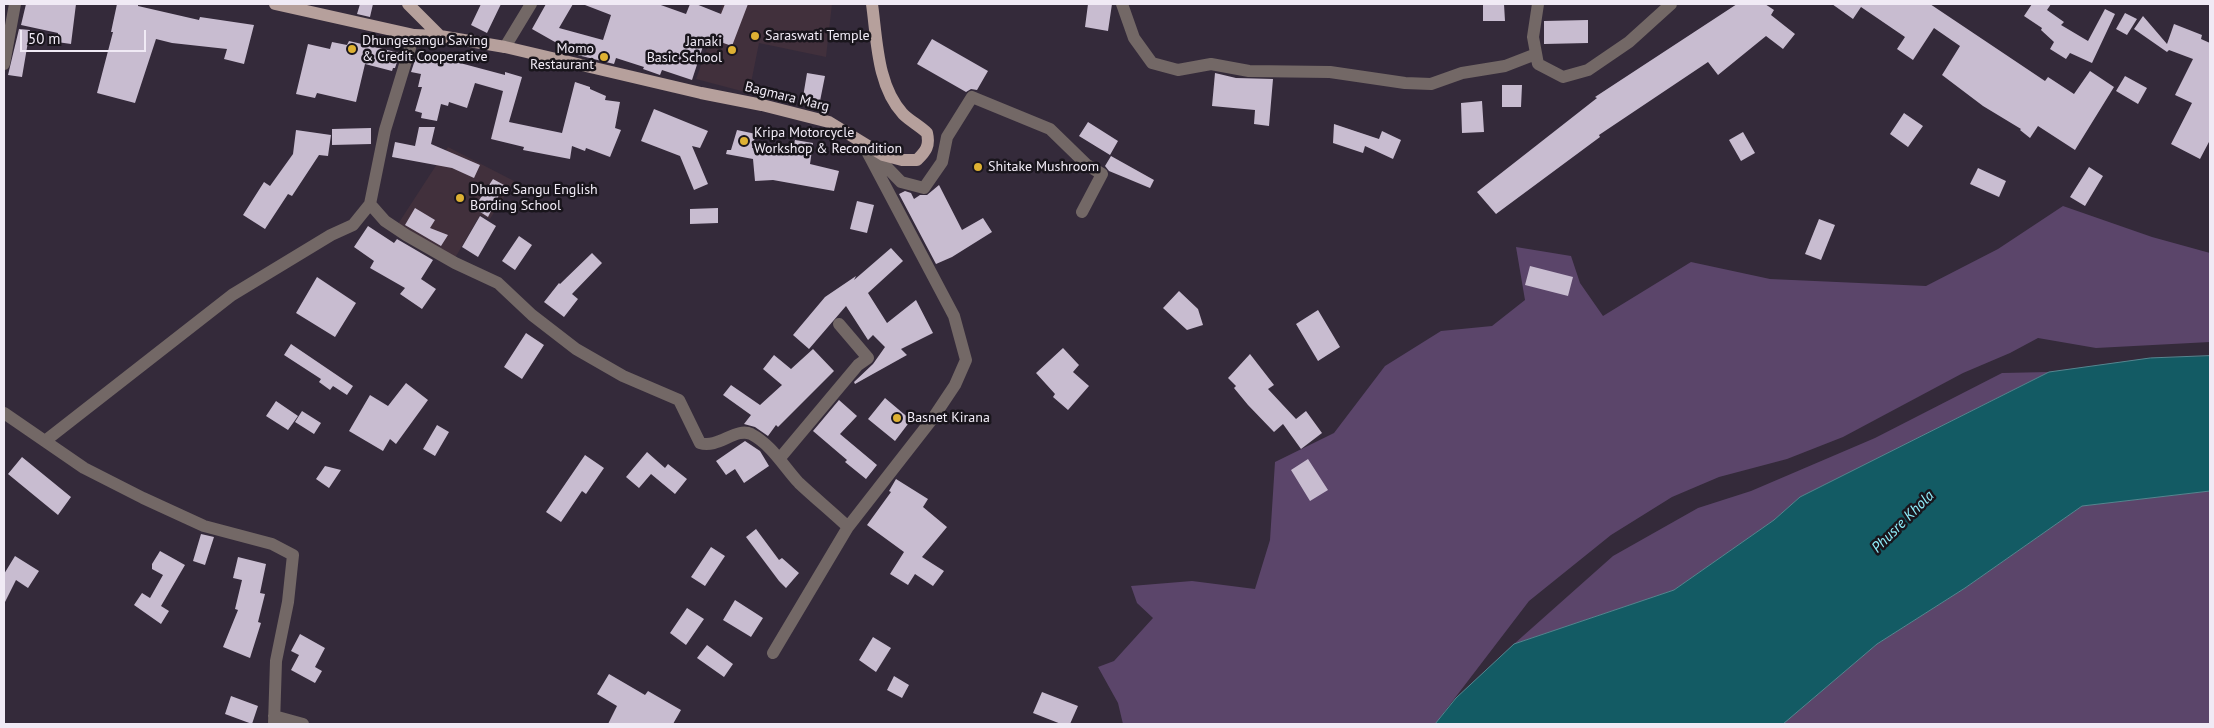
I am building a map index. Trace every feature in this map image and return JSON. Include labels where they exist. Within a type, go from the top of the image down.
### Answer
[{"type":"main road","points":[[275,4],[414,34],[440,36]]},
{"type":"main road","points":[[408,4],[440,36]]},
{"type":"main road","name":"Bagmara Marg","points":[[440,36],[505,47],[829,122],[884,155],[917,160],[925,152],[929,143],[927,133],[904,116],[894,102],[882,74],[872,4]]},
{"type":"street","points":[[4,64],[15,4]]},
{"type":"street","points":[[505,47],[531,4]]},
{"type":"street","points":[[1122,4],[1134,38],[1152,63],[1178,70],[1211,64],[1249,71],[1330,72],[1405,83],[1431,84],[1462,73],[1504,66],[1536,54]]},
{"type":"street","points":[[1538,4],[1533,37],[1538,64],[1563,77],[1588,70],[1629,42],[1671,4]]},
{"type":"street","points":[[45,441],[232,295],[331,235],[353,225],[370,204],[385,130],[414,34]]},
{"type":"street","points":[[863,144],[901,182],[924,188],[942,162],[947,137],[972,97],[1050,129],[1087,165],[1102,174],[1082,212]]},
{"type":"street","points":[[773,653],[848,526],[933,418],[954,385],[966,360],[954,316],[863,144]]},
{"type":"street","points":[[370,204],[385,221],[406,235],[455,263],[498,284],[532,315],[576,349],[623,376],[678,400],[700,443],[710,445],[743,433],[750,434],[780,458],[799,482],[848,526]]},
{"type":"street","points":[[780,458],[858,365],[868,358],[862,348],[839,324]]},
{"type":"street","points":[[4,413],[84,468],[143,498],[204,526],[272,544],[293,555],[288,602],[276,661],[274,720],[303,724]]},
{"type":"shaded area","name":"Janaki Basic School","points":[[723,4],[832,4],[826,57],[759,43],[749,93],[696,79]]},
{"type":"shaded area","name":"Dhune Sangu English Bording School","points":[[448,147],[514,181],[490,219],[480,215],[455,258],[398,224]]},
{"type":"shaded area","points":[[2063,206],[2152,237],[2210,253],[2210,342],[2096,348],[2038,338],[2010,353],[1963,373],[1843,437],[1787,459],[1719,477],[1672,497],[1611,535],[1529,601],[1435,724],[1123,724],[1118,703],[1098,667],[1114,661],[1153,618],[1137,603],[1131,586],[1192,581],[1255,589],[1270,540],[1275,462],[1334,433],[1385,366],[1441,331],[1492,326],[1525,300],[1516,247],[1571,256],[1580,283],[1603,316],[1691,262],[1770,279],[1926,286],[1998,249]]},
{"type":"shaded area","points":[[2049,372],[1800,497],[1774,520],[1674,590],[1514,644],[1613,556],[1698,508],[1751,491],[1875,438],[2002,373]]},
{"type":"shaded area","points":[[2210,491],[2210,724],[1783,724],[1877,644],[1965,588],[2082,506]]},
{"type":"water","name":"Phusre Khola","points":[[2210,356],[2210,491],[2082,506],[1965,588],[1877,644],[1783,724],[1435,724],[1456,698],[1514,644],[1674,590],[1774,520],[1800,497],[2049,372],[2150,358]]},
{"type":"building","points":[[26,4],[76,4],[71,44],[57,42],[58,33],[21,25]]},
{"type":"building","points":[[117,4],[138,4],[138,6],[199,20],[200,17],[254,25],[244,64],[224,59],[227,49],[172,43],[156,39],[135,103],[97,93],[113,32],[111,32]]},
{"type":"building","points":[[360,4],[373,4],[370,17],[357,14]]},
{"type":"building","points":[[481,4],[501,4],[487,33],[471,25]]},
{"type":"building","points":[[546,4],[573,4],[559,28],[603,40],[611,15],[585,4],[658,4],[686,14],[690,4],[696,4],[721,14],[725,4],[748,4],[732,46],[706,37],[692,80],[662,70],[660,75],[643,69],[644,67],[616,58],[614,64],[561,51],[562,46],[532,29]]},
{"type":"building","points":[[1088,4],[1112,4],[1108,31],[1085,27]]},
{"type":"building","points":[[1483,4],[1504,4],[1505,21],[1483,21]]},
{"type":"building","points":[[1737,4],[1765,4],[1774,10],[1771,15],[1795,34],[1783,49],[1766,36],[1718,75],[1708,62],[1599,135],[1600,137],[1496,214],[1477,192],[1597,98],[1595,97]]},
{"type":"building","points":[[1832,4],[1930,4],[2045,81],[2048,77],[2074,94],[2090,71],[2114,87],[2075,150],[2038,126],[2030,138],[2021,129],[1983,106],[1942,75],[1960,46],[1934,28],[1913,60],[1897,49],[1905,37],[1861,7],[1853,19]]},
{"type":"building","points":[[2032,4],[2051,4],[2047,10],[2064,22],[2061,25],[2088,41],[2105,9],[2115,14],[2092,63],[2070,53],[2066,59],[2050,49],[2054,42],[2041,30],[2042,28],[2024,16]]},
{"type":"building","points":[[2125,13],[2137,19],[2127,35],[2116,29]]},
{"type":"building","points":[[2143,16],[2167,44],[2174,24],[2202,35],[2201,39],[2210,43],[2210,140],[2200,159],[2171,144],[2192,103],[2175,95],[2193,59],[2169,50],[2167,52],[2134,29]]},
{"type":"building","points":[[1588,20],[1588,43],[1544,44],[1544,21]]},
{"type":"building","points":[[19,29],[30,30],[22,77],[8,75]]},
{"type":"building","points":[[932,39],[988,71],[977,90],[971,89],[966,92],[917,64]]},
{"type":"building","points":[[349,41],[400,53],[395,68],[392,71],[365,64],[356,102],[317,93],[315,98],[296,94],[308,44],[330,49],[332,42],[347,45]]},
{"type":"building","points":[[416,57],[443,63],[445,59],[505,75],[505,72],[522,77],[509,122],[562,133],[575,82],[590,87],[590,89],[606,96],[605,100],[620,102],[615,128],[621,130],[610,157],[586,148],[585,151],[572,146],[570,159],[523,150],[524,147],[491,139],[503,91],[475,83],[467,108],[449,102],[448,106],[441,104],[437,121],[421,118],[422,113],[415,111],[422,87],[418,87],[421,74],[411,72]]},
{"type":"building","points":[[807,73],[825,76],[819,106],[802,103]]},
{"type":"building","points":[[1215,73],[1236,78],[1273,79],[1269,126],[1254,124],[1255,110],[1212,106]]},
{"type":"building","points":[[2125,76],[2147,88],[2138,104],[2116,91]]},
{"type":"building","points":[[1502,85],[1522,85],[1521,107],[1502,107]]},
{"type":"building","points":[[1482,101],[1484,132],[1462,133],[1461,103]]},
{"type":"building","points":[[654,109],[708,131],[700,148],[692,146],[708,184],[694,190],[680,156],[641,141]]},
{"type":"building","points":[[1904,113],[1923,126],[1908,147],[1890,134]]},
{"type":"building","points":[[1088,122],[1118,141],[1110,155],[1079,136]]},
{"type":"building","points":[[1334,124],[1379,139],[1382,131],[1401,140],[1393,159],[1365,146],[1363,153],[1333,143]]},
{"type":"building","points":[[419,127],[435,127],[431,144],[480,165],[474,178],[452,168],[392,157],[395,142],[415,146]]},
{"type":"building","points":[[371,128],[371,144],[332,145],[332,129]]},
{"type":"building","points":[[296,130],[331,135],[328,156],[319,155],[292,196],[288,194],[265,229],[243,215],[264,182],[270,186],[293,154]]},
{"type":"building","points":[[737,130],[756,134],[752,148],[794,144],[795,140],[813,143],[810,164],[839,171],[834,191],[773,180],[755,181],[753,159],[726,154],[727,150],[731,150]]},
{"type":"building","points":[[1743,132],[1755,153],[1741,161],[1729,140]]},
{"type":"building","points":[[1111,156],[1154,180],[1150,188],[1109,171],[1105,166]]},
{"type":"building","points":[[2089,167],[2103,176],[2085,206],[2070,197]]},
{"type":"building","points":[[1978,168],[2006,181],[1999,197],[1970,184]]},
{"type":"building","points":[[493,179],[504,185],[488,217],[474,208]]},
{"type":"building","points":[[939,185],[962,230],[983,218],[992,232],[952,257],[936,264],[899,194],[905,191],[911,193],[914,199],[920,195],[927,195]]},
{"type":"building","points":[[857,201],[874,205],[867,233],[850,229]]},
{"type":"building","points":[[415,208],[435,220],[430,228],[448,235],[441,246],[405,225]]},
{"type":"building","points":[[718,208],[718,223],[690,224],[690,209]]},
{"type":"building","points":[[480,216],[496,226],[478,257],[462,247]]},
{"type":"building","points":[[1819,219],[1835,225],[1821,260],[1805,254]]},
{"type":"building","points":[[368,226],[394,243],[397,239],[433,260],[421,279],[436,289],[422,309],[400,294],[405,288],[370,268],[374,261],[354,247]]},
{"type":"building","points":[[519,236],[532,245],[515,270],[502,261]]},
{"type":"building","points":[[891,248],[903,261],[868,293],[887,323],[916,300],[933,333],[901,349],[907,355],[855,384],[854,382],[873,364],[885,347],[873,335],[868,340],[846,306],[809,349],[793,335],[825,297],[856,276],[854,280]]},
{"type":"building","points":[[592,253],[602,263],[572,294],[578,299],[564,317],[544,302],[559,283]]},
{"type":"building","points":[[1530,266],[1573,277],[1568,296],[1525,285]]},
{"type":"building","points":[[317,277],[356,303],[335,337],[296,313]]},
{"type":"building","points":[[1179,291],[1198,309],[1203,325],[1187,330],[1163,308]]},
{"type":"building","points":[[1318,310],[1340,347],[1318,361],[1296,324]]},
{"type":"building","points":[[526,333],[544,345],[522,379],[504,367]]},
{"type":"building","points":[[291,344],[353,386],[347,395],[333,386],[330,390],[319,382],[321,379],[284,355]]},
{"type":"building","points":[[1063,348],[1079,365],[1073,372],[1089,386],[1068,410],[1053,397],[1055,394],[1036,373]]},
{"type":"building","points":[[813,349],[834,371],[778,427],[776,425],[768,436],[755,427],[744,424],[751,415],[723,395],[731,385],[760,405],[782,385],[763,369],[774,355],[791,369]]},
{"type":"building","points":[[1250,354],[1274,385],[1268,389],[1296,419],[1306,411],[1322,433],[1301,449],[1283,424],[1274,432],[1248,405],[1234,388],[1236,386],[1228,378]]},
{"type":"building","points":[[406,383],[428,400],[396,444],[390,439],[383,451],[349,431],[370,395],[388,406]]},
{"type":"building","points":[[885,398],[911,420],[895,441],[868,419]]},
{"type":"building","points":[[839,400],[857,416],[840,434],[877,465],[866,479],[813,431]]},
{"type":"building","points":[[276,401],[298,416],[288,430],[266,416]]},
{"type":"building","points":[[302,411],[321,423],[314,434],[295,422]]},
{"type":"building","points":[[437,425],[449,432],[435,456],[423,449]]},
{"type":"building","points":[[745,441],[760,451],[769,466],[744,483],[735,469],[726,475],[716,461]]},
{"type":"building","points":[[647,452],[665,468],[668,464],[687,479],[675,494],[651,474],[639,488],[626,477]]},
{"type":"building","points":[[585,455],[604,468],[586,494],[582,491],[561,522],[546,512]]},
{"type":"building","points":[[22,457],[71,497],[58,515],[8,474]]},
{"type":"building","points":[[1308,459],[1328,490],[1310,501],[1291,470]]},
{"type":"building","points":[[325,466],[341,470],[329,488],[316,479]]},
{"type":"building","points":[[896,479],[928,499],[923,507],[947,527],[922,557],[944,571],[933,586],[915,574],[908,585],[890,574],[904,552],[867,525],[891,492],[889,491]]},
{"type":"building","points":[[756,529],[779,560],[782,558],[799,573],[786,588],[746,537]]},
{"type":"building","points":[[201,534],[214,537],[205,565],[193,561]]},
{"type":"building","points":[[711,547],[725,556],[705,586],[691,577]]},
{"type":"building","points":[[160,551],[185,565],[161,606],[169,611],[161,624],[134,605],[142,593],[150,598],[163,575],[152,569],[152,564]]},
{"type":"building","points":[[15,556],[39,571],[28,588],[16,580],[4,604],[4,574]]},
{"type":"building","points":[[238,557],[266,564],[260,593],[265,594],[258,622],[261,623],[250,658],[223,647],[238,610],[235,609],[242,580],[233,578]]},
{"type":"building","points":[[735,600],[763,618],[751,637],[723,620]]},
{"type":"building","points":[[687,608],[704,619],[686,645],[670,633]]},
{"type":"building","points":[[300,634],[325,648],[315,667],[322,671],[315,683],[291,670],[299,655],[291,651]]},
{"type":"building","points":[[873,637],[891,648],[876,672],[859,660]]},
{"type":"building","points":[[707,645],[733,664],[724,677],[697,658]]},
{"type":"building","points":[[609,674],[645,695],[648,691],[681,710],[673,724],[608,724],[617,706],[597,694]]},
{"type":"building","points":[[894,676],[909,685],[902,698],[887,690]]},
{"type":"building","points":[[1042,692],[1078,706],[1070,724],[1061,724],[1033,713]]},
{"type":"building","points":[[231,696],[258,706],[252,724],[225,714]]},
{"type":"place","name":"Saraswati Temple","points":[[755,36]]},
{"type":"place","name":"Dhungesangu Saving & Credit Cooperative","points":[[352,49]]},
{"type":"place","name":"Janaki Basic School","points":[[732,50]]},
{"type":"place","name":"Momo Restaurant","points":[[604,57]]},
{"type":"place","name":"Kripa Motorcycle Workshop & Recondition","points":[[744,141]]},
{"type":"place","name":"Shitake Mushroom","points":[[978,167]]},
{"type":"place","name":"Dhune Sangu English Bording School","points":[[460,198]]},
{"type":"place","name":"Basnet Kirana","points":[[897,418]]}]
